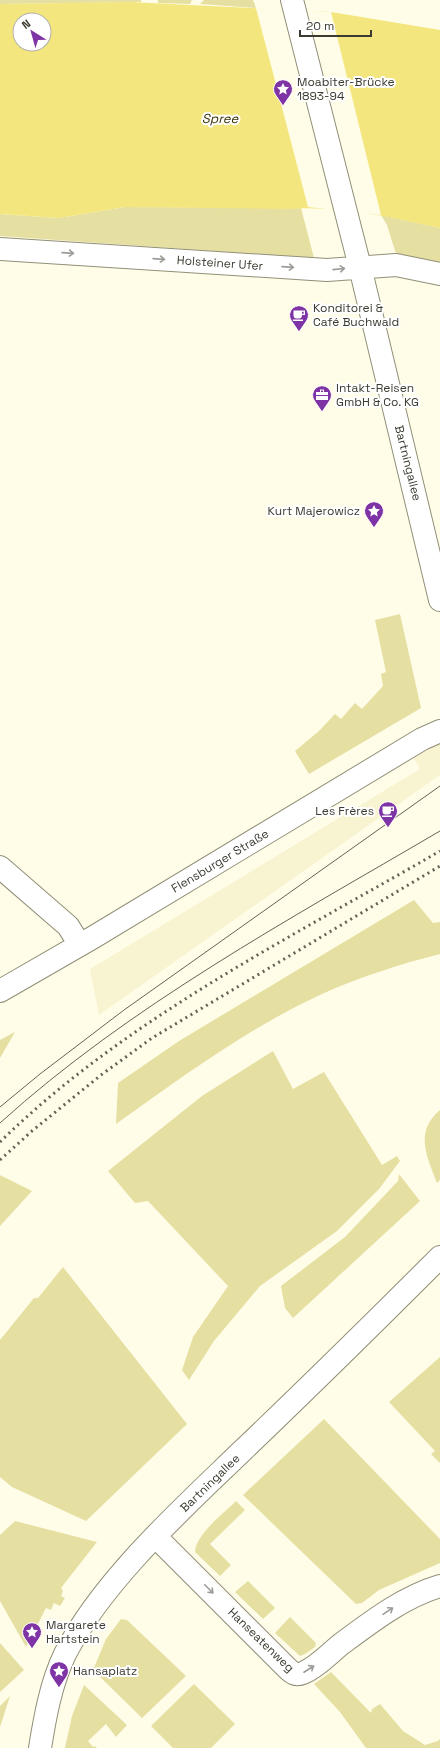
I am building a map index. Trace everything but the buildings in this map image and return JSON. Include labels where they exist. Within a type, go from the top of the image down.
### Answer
[{"type":"street","name":"Bartningallee","points":[[293,5],[360,267],[440,600]]},
{"type":"street","name":"Holsteiner Ufer","points":[[0,249],[327,270],[396,265],[440,274]]},
{"type":"street","name":"Flensburger Straße","points":[[0,991],[80,945],[422,739],[440,731]]},
{"type":"street","points":[[0,867],[68,926],[80,945]]},
{"type":"street","name":"Bartningallee","points":[[40,1748],[43,1727],[53,1686],[65,1655],[86,1620],[102,1598],[156,1537],[440,1257]]},
{"type":"street","name":"Hanseatenweg","points":[[156,1537],[292,1673],[297,1674],[303,1673],[312,1668],[356,1633],[399,1604],[428,1589],[440,1586]]},
{"type":"shaded area","points":[[0,0],[141,0],[141,2],[0,4]]},
{"type":"shaded area","points":[[158,0],[192,0],[190,4],[158,3]]},
{"type":"shaded area","points":[[204,0],[253,0],[256,8],[200,4]]},
{"type":"shaded area","points":[[125,207],[301,208],[314,258],[0,236],[0,214],[59,218]]},
{"type":"shaded area","points":[[381,215],[440,228],[440,268],[400,257],[395,251],[387,225]]},
{"type":"shaded area","points":[[400,614],[421,708],[309,774],[295,751],[319,731],[335,714],[341,719],[355,703],[362,709],[383,686],[381,674],[386,672],[375,620]]},
{"type":"shaded area","points":[[440,742],[440,775],[99,1015],[90,969],[420,769],[413,757]]},
{"type":"shaded area","points":[[414,900],[433,923],[440,922],[440,954],[365,977],[322,994],[295,1007],[216,1054],[116,1124],[118,1083],[179,1041]]},
{"type":"shaded area","points":[[15,1032],[0,1058],[0,1040]]},
{"type":"shaded area","points":[[273,1051],[293,1089],[324,1072],[382,1165],[397,1156],[400,1161],[379,1189],[337,1231],[260,1286],[214,1341],[189,1380],[182,1370],[193,1337],[228,1286],[148,1201],[135,1203],[108,1171],[202,1096]]},
{"type":"shaded area","points":[[440,1110],[440,1180],[437,1183],[427,1154],[425,1136],[427,1127],[432,1118]]},
{"type":"shaded area","points":[[399,1174],[420,1201],[293,1318],[285,1308],[281,1286],[345,1237],[398,1181]]},
{"type":"shaded area","points":[[0,1175],[32,1191],[0,1226]]},
{"type":"shaded area","points":[[63,1267],[187,1424],[86,1521],[12,1487],[0,1477],[0,1340],[34,1298],[38,1298]]},
{"type":"shaded area","points":[[440,1357],[440,1463],[431,1454],[435,1451],[389,1402]]},
{"type":"shaded area","points":[[324,1419],[440,1539],[440,1563],[379,1590],[362,1603],[356,1604],[243,1495]]},
{"type":"shaded area","points":[[236,1501],[245,1510],[210,1544],[231,1565],[220,1576],[195,1552],[200,1538],[205,1531]]},
{"type":"shaded area","points":[[15,1521],[97,1542],[61,1588],[63,1591],[61,1596],[65,1598],[60,1606],[54,1603],[51,1610],[46,1608],[26,1647],[0,1601],[0,1535]]},
{"type":"shaded area","points":[[248,1581],[275,1608],[263,1619],[235,1592]]},
{"type":"shaded area","points":[[290,1617],[316,1643],[315,1647],[300,1656],[275,1633]]},
{"type":"shaded area","points":[[121,1619],[127,1620],[186,1676],[142,1718],[93,1670],[106,1639]]},
{"type":"shaded area","points":[[0,1643],[24,1670],[0,1692]]},
{"type":"shaded area","points":[[331,1672],[371,1713],[372,1709],[380,1704],[403,1731],[425,1745],[440,1739],[440,1748],[366,1748],[340,1712],[314,1684]]},
{"type":"shaded area","points":[[194,1684],[235,1724],[211,1748],[173,1748],[151,1726]]},
{"type":"shaded area","points":[[84,1685],[127,1725],[116,1737],[106,1724],[88,1741],[93,1747],[95,1746],[97,1748],[65,1748],[72,1716]]},
{"type":"shaded area","points":[[10,1696],[0,1727],[0,1706]]},
{"type":"water","name":"Spree","points":[[130,2],[331,12],[440,30],[440,228],[345,210],[306,208],[125,207],[59,218],[0,214],[0,4]]},
{"type":"pier","points":[[256,8],[331,12],[381,215],[308,207]]},
{"type":"tram line","points":[[0,1107],[40,1074],[124,1010],[440,786]]},
{"type":"tram line","points":[[0,1123],[50,1080],[102,1040],[156,1002],[269,931],[440,831]]},
{"type":"railway","points":[[0,1142],[48,1098],[100,1057],[154,1019],[210,983],[440,851]]},
{"type":"railway","points":[[0,1160],[32,1131],[101,1075],[152,1038],[440,866]]},
{"type":"place","name":"Moabiter-Brücke 1893-94","points":[[283,106]]},
{"type":"place","name":"Konditorei & Café Buchwald","points":[[299,332]]},
{"type":"place","name":"Intakt-Reisen GmbH & Co. KG","points":[[322,412]]},
{"type":"place","name":"Kurt Majerowicz","points":[[374,528]]},
{"type":"place","name":"Les Frères","points":[[388,828]]},
{"type":"place","name":"Margarete Hartstein","points":[[32,1649]]},
{"type":"place","name":"Hansaplatz","points":[[59,1688]]}]
